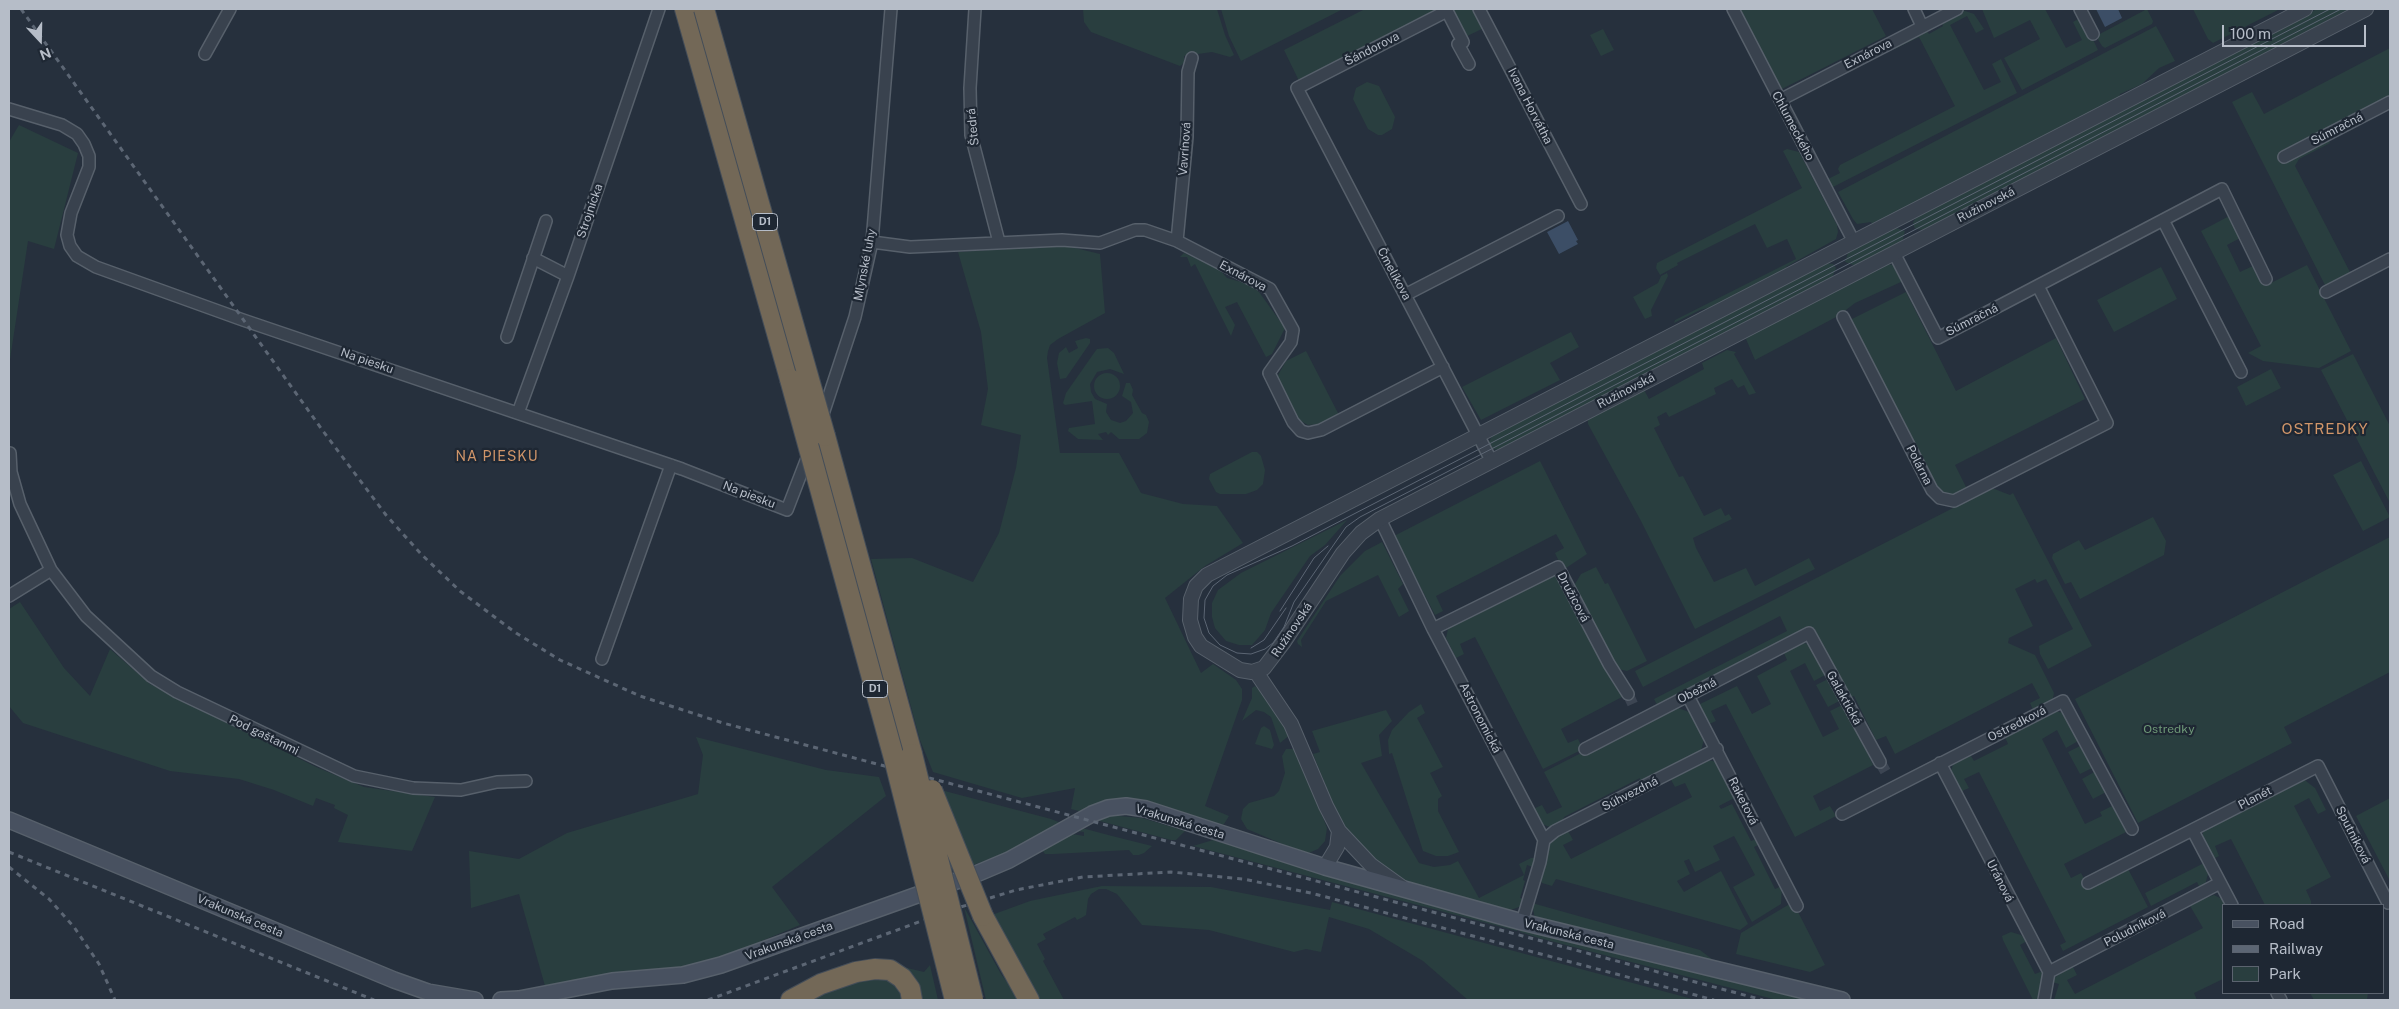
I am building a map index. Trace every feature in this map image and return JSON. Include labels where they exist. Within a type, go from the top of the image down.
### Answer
[{"type":"highway","name":"D1","points":[[685,9],[790,379],[891,749],[955,1000]]},
{"type":"highway","name":"D1","points":[[704,9],[912,754],[973,1000]]},
{"type":"highway","points":[[912,754],[933,792],[983,916],[1029,1000]]},
{"type":"highway","points":[[791,1000],[822,984],[856,972],[875,969],[890,970],[902,978],[910,989],[912,1000]]},
{"type":"main road","name":"Vrakunská cesta","points":[[501,1000],[519,999],[612,981],[683,975],[721,965],[976,874],[1008,860],[1082,818],[1108,808],[1126,806],[1146,809],[1325,867],[1522,922],[1842,1000]]},
{"type":"main road","name":"Vrakunská cesta","points":[[9,820],[394,980],[428,992],[475,1000]]},
{"type":"street","points":[[205,54],[230,9]]},
{"type":"street","name":"Strojnícka","points":[[518,413],[568,276],[659,9]]},
{"type":"street","name":"Mlynské luhy","points":[[787,510],[815,436],[855,317],[872,242],[891,9]]},
{"type":"street","name":"Štedrá","points":[[976,9],[970,88],[971,135],[999,242]]},
{"type":"street","name":"Ivana Horvátha","points":[[1479,9],[1581,204]]},
{"type":"street","name":"Chlumeckého","points":[[1733,9],[1854,242]]},
{"type":"street","points":[[1914,9],[1922,26]]},
{"type":"street","name":"Exnárova","points":[[1780,100],[1957,9]]},
{"type":"street","points":[[2080,9],[2093,34]]},
{"type":"street","points":[[1404,889],[1371,865],[1338,831],[1322,798],[1292,724],[1256,672],[1240,670],[1201,646],[1195,637],[1190,620],[1190,606],[1192,594],[1200,582],[1216,570],[2305,9]]},
{"type":"street","name":"Ružinovská","points":[[1256,672],[1269,664],[1343,553],[1361,533],[1380,519],[2366,9]]},
{"type":"street","points":[[1446,10],[1462,42],[1458,44],[1469,64]]},
{"type":"street","name":"Šándorova","points":[[1297,88],[1446,10]]},
{"type":"street","name":"Vavrínová","points":[[1177,241],[1187,138],[1188,72],[1192,58]]},
{"type":"street","name":"Čmelíkova","points":[[1297,88],[1491,460]]},
{"type":"street","name":"Súmračná","points":[[2284,157],[2390,102]]},
{"type":"street","name":"Na piesku","points":[[9,109],[44,118],[73,131],[84,144],[89,162],[67,229],[70,246],[82,260],[243,320],[670,465],[787,510]]},
{"type":"street","name":"Súmračná","points":[[1894,253],[1938,338],[2222,189],[2266,279]]},
{"type":"street","points":[[1405,295],[1558,216]]},
{"type":"street","points":[[2163,220],[2241,372]]},
{"type":"street","points":[[507,337],[546,222]]},
{"type":"street","points":[[872,242],[920,247],[1062,240],[1100,243],[1135,230],[1145,230],[1177,241]]},
{"type":"street","name":"Exnárova","points":[[1177,241],[1270,289],[1293,330],[1291,342],[1269,373],[1292,422],[1301,431],[1314,432],[1443,368]]},
{"type":"street","points":[[533,258],[568,276]]},
{"type":"street","points":[[2326,292],[2390,259]]},
{"type":"street","name":"Polárna","points":[[1843,317],[1932,490],[1940,498],[1954,501],[2106,423],[2038,286]]},
{"type":"street","name":"Pod gaštanmi","points":[[10,453],[11,472],[20,504],[51,570],[86,616],[151,676],[177,692],[319,762],[354,776],[413,788],[461,790],[497,782],[526,781]]},
{"type":"street","points":[[602,658],[670,465]]},
{"type":"street","name":"Astronomická","points":[[1380,519],[1433,629],[1544,840]]},
{"type":"street","name":"Družicová","points":[[1433,629],[1558,567],[1609,664],[1628,694]]},
{"type":"street","points":[[9,596],[51,570]]},
{"type":"street","name":"Obežná","points":[[1585,749],[1809,634]]},
{"type":"street","name":"Galaktická","points":[[1809,634],[1880,762]]},
{"type":"street","name":"Raketová","points":[[1688,696],[1797,906]]},
{"type":"street","name":"Ostredková","points":[[1842,814],[2063,701],[2132,828]]},
{"type":"street","points":[[1635,709],[1641,720]]},
{"type":"street","name":"Súhvezdná","points":[[1544,840],[1555,832],[1716,749]]},
{"type":"street","name":"Uránová","points":[[1940,764],[2049,972]]},
{"type":"street","name":"Planét","points":[[2088,883],[2318,766]]},
{"type":"street","name":"Sputniková","points":[[2318,766],[2390,904]]},
{"type":"street","points":[[1888,776],[1894,787]]},
{"type":"street","points":[[2193,830],[2231,904]]},
{"type":"street","points":[[1325,867],[1337,847],[1338,831]]},
{"type":"street","points":[[1522,922],[1540,862],[1544,840]]},
{"type":"street","name":"Poludníková","points":[[2049,972],[2220,884]]},
{"type":"street","points":[[2044,1000],[2049,972]]},
{"type":"green space","points":[[1083,9],[1217,9],[1225,35],[1234,55],[1230,57],[1212,52],[1184,56],[1184,63],[1180,66],[1091,32],[1084,22]]},
{"type":"green space","points":[[1221,9],[1343,9],[1241,61],[1229,36]]},
{"type":"green space","points":[[1365,9],[1440,9],[1300,83],[1284,50]]},
{"type":"green space","points":[[1451,9],[1475,9],[1484,28],[1465,37]]},
{"type":"green space","points":[[1736,9],[1872,9],[1886,36],[1778,91]]},
{"type":"green space","points":[[1982,9],[2045,9],[2066,48],[2082,40],[2073,22],[2082,17],[2098,50],[2022,90],[2004,58],[2040,39],[2030,20],[1994,38]]},
{"type":"green space","points":[[2147,9],[2153,21],[2152,24],[2105,48],[2102,46],[2096,36]]},
{"type":"green space","points":[[2193,9],[2280,9],[2213,43],[2208,39]]},
{"type":"green space","points":[[2317,9],[2349,9],[1925,230],[1914,227],[1913,222],[1918,215]]},
{"type":"green space","points":[[1962,10],[1974,14],[1984,29],[1976,33],[1967,16],[1950,25],[1984,90],[2001,82],[1992,64],[2001,59],[2017,93],[1831,188],[1826,180],[1840,173],[1838,169],[1840,165],[1955,106],[1919,37],[1895,49],[1893,45],[1925,28],[1929,34],[1943,26],[1941,20]]},
{"type":"green space","points":[[2156,26],[2175,61],[2159,68],[2142,84],[2120,94],[2119,99],[1873,225],[1871,222],[1857,224],[1853,219],[1838,192]]},
{"type":"green space","points":[[1603,29],[1614,50],[1601,56],[1590,35]]},
{"type":"green space","points":[[2390,48],[2390,109],[2299,159],[2295,166],[2351,274],[2326,287],[2232,102],[2252,92],[2264,114]]},
{"type":"green space","points":[[1367,82],[1379,86],[1395,117],[1392,129],[1382,135],[1378,135],[1368,129],[1353,99],[1356,88]]},
{"type":"green space","points":[[19,125],[78,153],[54,249],[28,241],[9,366],[9,142]]},
{"type":"green space","points":[[1787,149],[1799,152],[1837,225],[1836,239],[1786,267],[1787,270],[1723,304],[1700,310],[1674,323],[1675,320],[1796,259],[1787,239],[1767,248],[1755,224],[1677,263],[1678,265],[1660,275],[1656,268],[1657,263],[1802,188],[1783,151]]},
{"type":"green space","points":[[2233,214],[2244,236],[2227,245],[2240,272],[2257,264],[2266,283],[2273,282],[2307,265],[2351,351],[2319,368],[2263,361],[2248,353],[2261,346],[2201,231]]},
{"type":"green space","points":[[1894,227],[1905,231],[1902,242],[1856,266],[1845,262],[1849,250]]},
{"type":"green space","points":[[1063,245],[1100,254],[1105,313],[1058,339],[1050,345],[1048,351],[1047,358],[1060,453],[1119,453],[1141,493],[1183,504],[1217,506],[1243,543],[1205,566],[1165,598],[1201,673],[1213,664],[1236,680],[1242,689],[1242,700],[1205,806],[1229,816],[1224,824],[1217,827],[1146,805],[1083,812],[1071,809],[1075,788],[1022,798],[933,772],[920,740],[871,559],[912,558],[973,582],[999,533],[1016,468],[1021,435],[981,425],[988,389],[981,332],[958,252]]},
{"type":"green space","points":[[1184,253],[1219,269],[1227,278],[1251,285],[1259,292],[1285,328],[1272,354],[1266,357],[1237,302],[1225,307],[1235,325],[1231,336],[1195,264],[1191,267],[1187,257],[1180,257]]},
{"type":"green space","points":[[1825,263],[1833,264],[1836,268],[1832,278],[1500,450],[1493,449],[1489,442],[1493,434]]},
{"type":"green space","points":[[1884,263],[1897,266],[1903,281],[1855,303],[1838,316],[1755,360],[1746,339],[1753,331]]},
{"type":"green space","points":[[2161,267],[2177,299],[2114,332],[2097,300]]},
{"type":"green space","points":[[1667,273],[1668,276],[1651,310],[1652,316],[1645,319],[1633,297],[1658,283],[1661,276]]},
{"type":"green space","points":[[1906,292],[1956,391],[2056,338],[2085,399],[1955,465],[1968,491],[1954,498],[1936,491],[1848,321]]},
{"type":"green space","points":[[1571,332],[1579,347],[1550,363],[1560,380],[1481,420],[1462,387]]},
{"type":"green space","points":[[1086,338],[1090,339],[1090,343],[1066,378],[1060,379],[1057,363],[1059,353],[1066,347],[1069,353],[1078,348],[1075,341]]},
{"type":"green space","points":[[1108,348],[1114,353],[1124,374],[1110,369],[1097,372],[1090,384],[1091,392],[1095,399],[1107,404],[1106,412],[1111,420],[1120,423],[1126,421],[1133,413],[1131,402],[1122,396],[1126,383],[1130,383],[1133,390],[1132,395],[1149,422],[1147,433],[1139,439],[1119,439],[1111,432],[1108,435],[1106,432],[1098,434],[1103,440],[1078,439],[1068,431],[1069,428],[1095,424],[1092,401],[1065,405],[1063,403],[1066,393],[1097,349]]},
{"type":"green space","points":[[1727,350],[1736,352],[1734,354],[1756,393],[1749,395],[1744,385],[1738,388],[1732,379],[1714,388],[1716,394],[1669,417],[1666,412],[1657,417],[1660,425],[1654,428],[1679,477],[1683,476],[1704,516],[1721,508],[1725,516],[1729,514],[1732,519],[1693,538],[1696,548],[1714,582],[1746,568],[1755,586],[1809,558],[1815,569],[1695,629],[1641,521],[1588,424],[1588,416],[1643,388],[1649,399],[1704,369],[1702,363]]},
{"type":"green space","points":[[1306,351],[1339,415],[1321,424],[1308,425],[1297,419],[1277,377],[1286,361]]},
{"type":"green space","points":[[2353,354],[2390,426],[2390,503],[2321,370]]},
{"type":"green space","points":[[2271,369],[2281,388],[2246,406],[2237,387]]},
{"type":"green space","points":[[1107,373],[1116,377],[1120,386],[1116,395],[1107,399],[1098,395],[1094,386],[1098,377]]},
{"type":"green space","points":[[1252,452],[1257,452],[1261,456],[1265,470],[1263,484],[1257,490],[1246,494],[1220,494],[1216,492],[1209,479],[1210,474]]},
{"type":"green space","points":[[1540,461],[1587,554],[1563,570],[1555,553],[1564,548],[1556,534],[1436,596],[1443,611],[1435,615],[1394,536]]},
{"type":"green space","points":[[2361,461],[2390,517],[2363,531],[2333,475]]},
{"type":"green space","points":[[1992,488],[2010,495],[2013,493],[2092,646],[2048,669],[2040,654],[2039,646],[2073,629],[2046,579],[2037,583],[2035,579],[2015,589],[2033,626],[2009,638],[2008,643],[2035,655],[2054,693],[2053,698],[2044,707],[2034,712],[2030,703],[2040,698],[2032,683],[1895,754],[1886,736],[1876,740],[1854,696],[1849,698],[1814,628],[1658,707],[1654,699],[1787,631],[1780,616],[1643,687],[1635,671]]},
{"type":"green space","points":[[2153,517],[2166,541],[2164,555],[2080,599],[2071,582],[2065,584],[2052,558],[2053,554],[2079,540],[2085,550]]},
{"type":"green space","points":[[1347,520],[1325,545],[1310,556],[1271,613],[1265,630],[1252,645],[1239,645],[1226,641],[1215,628],[1212,617],[1212,603],[1218,590],[1241,573]]},
{"type":"green space","name":"Ostredky","points":[[2390,537],[2390,672],[2284,727],[2292,743],[2138,823],[2075,699]]},
{"type":"green space","points":[[1382,542],[1403,584],[1398,589],[1409,611],[1399,617],[1378,575],[1326,601],[1301,640],[1302,647],[1298,644],[1297,641],[1340,576],[1365,551]]},
{"type":"green space","points":[[1596,567],[1605,584],[1608,583],[1647,661],[1627,671],[1618,669],[1575,594],[1575,584],[1581,574]]},
{"type":"green space","points":[[1543,576],[1555,576],[1564,584],[1622,697],[1561,729],[1568,743],[1578,739],[1583,749],[1543,769],[1475,637],[1460,644],[1464,654],[1456,658],[1446,638],[1448,629],[1455,620]]},
{"type":"green space","points":[[20,602],[64,668],[90,696],[110,649],[150,684],[316,767],[364,787],[435,797],[412,851],[338,842],[348,815],[334,808],[335,805],[316,798],[313,806],[274,790],[239,779],[170,771],[23,723],[9,706],[9,609]]},
{"type":"green space","points":[[1803,643],[1808,644],[1816,651],[1827,674],[1814,681],[1805,663],[1790,671],[1823,737],[1839,729],[1830,711],[1844,704],[1873,765],[1813,796],[1820,811],[1830,806],[1836,816],[1795,837],[1726,704],[1711,711],[1716,721],[1707,725],[1698,705],[1737,686],[1752,714],[1771,704],[1757,676],[1787,660],[1784,653]]},
{"type":"green space","points":[[1830,678],[1841,700],[1828,707],[1816,685]]},
{"type":"green space","points":[[1255,686],[1265,695],[1290,735],[1280,743],[1271,717],[1264,712],[1256,710],[1242,721],[1252,698],[1252,688]]},
{"type":"green space","points":[[1421,704],[1425,713],[1417,718],[1443,767],[1430,773],[1442,796],[1438,799],[1438,811],[1459,852],[1448,856],[1436,856],[1423,851],[1392,753],[1389,754],[1388,740],[1392,730],[1409,712]]},
{"type":"green space","points":[[1678,708],[1689,712],[1694,718],[1704,739],[1701,751],[1638,786],[1640,778],[1564,817],[1561,825],[1552,828],[1542,824],[1533,809],[1542,805],[1547,814],[1562,807],[1544,772],[1626,730]]},
{"type":"green space","points":[[1386,710],[1392,721],[1379,735],[1382,756],[1361,763],[1419,863],[1434,867],[1450,865],[1458,861],[1479,898],[1524,875],[1519,864],[1531,858],[1536,858],[1533,867],[1527,865],[1520,898],[1524,899],[1522,906],[1505,912],[1429,890],[1393,875],[1358,849],[1338,816],[1313,754],[1320,752],[1312,731]]},
{"type":"green space","points":[[2054,711],[2064,713],[2080,740],[2066,748],[2057,730],[2042,739],[2085,824],[2102,816],[2100,812],[2112,806],[2126,832],[2064,864],[2071,878],[2081,873],[2086,882],[2127,867],[2148,907],[2063,951],[2060,945],[2066,942],[1979,772],[1964,779],[1969,788],[1960,792],[1951,771],[1954,761],[1968,751],[1974,761],[2008,744],[2005,737]]},
{"type":"green space","points":[[1264,726],[1270,730],[1274,745],[1272,749],[1255,744],[1261,728]]},
{"type":"green space","points":[[696,737],[826,770],[879,777],[886,796],[772,887],[800,925],[702,966],[617,973],[545,986],[519,894],[471,908],[469,851],[519,859],[567,833],[698,794],[703,755]]},
{"type":"green space","points":[[2082,745],[2094,767],[2080,774],[2068,752]]},
{"type":"green space","points":[[1286,749],[1296,749],[1327,828],[1325,841],[1318,849],[1306,854],[1247,829],[1241,819],[1243,809],[1249,803],[1274,796],[1279,791],[1285,773],[1282,756]]},
{"type":"green space","points":[[1707,760],[1718,762],[1738,796],[1719,806],[1721,809],[1732,804],[1751,841],[1757,839],[1760,844],[1754,847],[1775,889],[1782,886],[1781,904],[1752,922],[1733,887],[1755,875],[1734,836],[1713,846],[1720,860],[1695,872],[1689,859],[1684,861],[1690,874],[1677,881],[1684,892],[1721,871],[1748,924],[1740,930],[1556,879],[1552,886],[1542,883],[1540,879],[1548,846],[1555,838],[1568,831],[1573,840],[1563,845],[1571,859],[1692,797],[1685,783],[1675,787],[1670,778]]},
{"type":"green space","points":[[2096,771],[2106,792],[2093,799],[2082,779]]},
{"type":"green space","points":[[2302,778],[2315,788],[2326,810],[2318,814],[2309,798],[2294,806],[2331,877],[2306,890],[2311,904],[2264,904],[2231,839],[2215,846],[2219,856],[2211,860],[2202,838],[2206,827]]},
{"type":"green space","points":[[937,789],[1061,823],[1013,850],[968,867]]},
{"type":"green space","points":[[2390,798],[2390,881],[2356,816]]},
{"type":"green space","points":[[1108,815],[1142,818],[1185,831],[1176,840],[1171,840],[1096,820]]},
{"type":"green space","points":[[1082,828],[1152,846],[1139,855],[1133,855],[1129,850],[1045,854],[1042,850],[1066,833],[1084,836],[1084,832],[1070,830]]},
{"type":"green space","points":[[1213,840],[1517,928],[1517,931],[1193,846]]},
{"type":"green space","points":[[2204,863],[2208,874],[2205,885],[2200,888],[2197,882],[2151,906],[2145,893]]},
{"type":"green space","points":[[1102,886],[1211,887],[1330,910],[1332,902],[1696,1000],[1468,1000],[1423,961],[1369,929],[1329,917],[1321,952],[1306,949],[1294,952],[1209,930],[1142,925],[1117,894],[1106,889],[1099,889],[1091,894],[1088,899],[1086,915],[1077,920],[1075,917],[1043,934],[1046,939],[1037,944],[1045,959],[1043,961],[1064,1000],[1037,1000],[989,916],[1030,901]]},
{"type":"green space","points":[[2214,895],[2224,900],[2227,904],[2222,904],[2222,979],[2194,993],[2197,1000],[2054,1000],[2059,984],[2052,982],[2053,979],[2072,965],[2077,975],[2067,980],[2075,994],[2203,928],[2189,904]]},
{"type":"green space","points":[[1793,902],[1825,965],[1810,972],[1736,954],[1741,933]]},
{"type":"green space","points":[[1532,903],[1700,950],[1713,960],[1710,963],[1535,919]]},
{"type":"green space","points":[[964,907],[1001,974],[1020,1000],[986,1000]]},
{"type":"green space","points":[[1521,928],[1822,1000],[1777,1000],[1539,938],[1520,932]]},
{"type":"green space","points":[[2011,932],[2021,935],[2027,941],[2020,945],[2035,974],[2043,971],[2045,976],[2039,1000],[2033,1000],[2003,940],[2002,936]]},
{"type":"green space","points":[[930,965],[938,1000],[922,1000],[919,985],[912,974],[903,967],[924,972]]},
{"type":"green space","points":[[890,976],[908,1000],[801,1000],[833,985]]},
{"type":"green space","points":[[2311,994],[2368,994],[2367,1000],[2314,1000]]},
{"type":"water","points":[[2096,9],[2118,9],[2122,18],[2105,27]]},
{"type":"water","points":[[1568,221],[1578,240],[1576,241],[1578,244],[1559,254],[1547,232]]},
{"type":"tunnel","points":[[1628,694],[1635,709]]},
{"type":"tunnel","points":[[1880,762],[1888,776]]},
{"type":"tram line","points":[[2330,9],[1292,546],[1227,575],[1213,586],[1205,600],[1204,618],[1209,633],[1220,645],[1237,653],[1251,654],[1265,649],[1273,643],[1284,627],[1294,602],[1346,527],[1360,517],[2341,9]]},
{"type":"tram line","points":[[1280,611],[1314,558],[1328,546]]},
{"type":"tram line","points":[[1251,648],[1264,640],[1286,608]]},
{"type":"railway","points":[[21,9],[323,431],[386,515],[421,554],[460,591],[516,633],[560,660],[640,696],[723,723],[1763,1000]]},
{"type":"railway","points":[[9,852],[374,1000]]},
{"type":"railway","points":[[9,867],[49,899],[74,927],[99,964],[115,1000]]},
{"type":"railway","points":[[708,1000],[951,910],[1016,890],[1083,877],[1171,872],[1243,879],[1311,893],[1714,1000]]},
{"type":"district","name":"OSTREDKY","points":[[2325,429]]},
{"type":"district","name":"NA PIESKU","points":[[497,457]]}]
